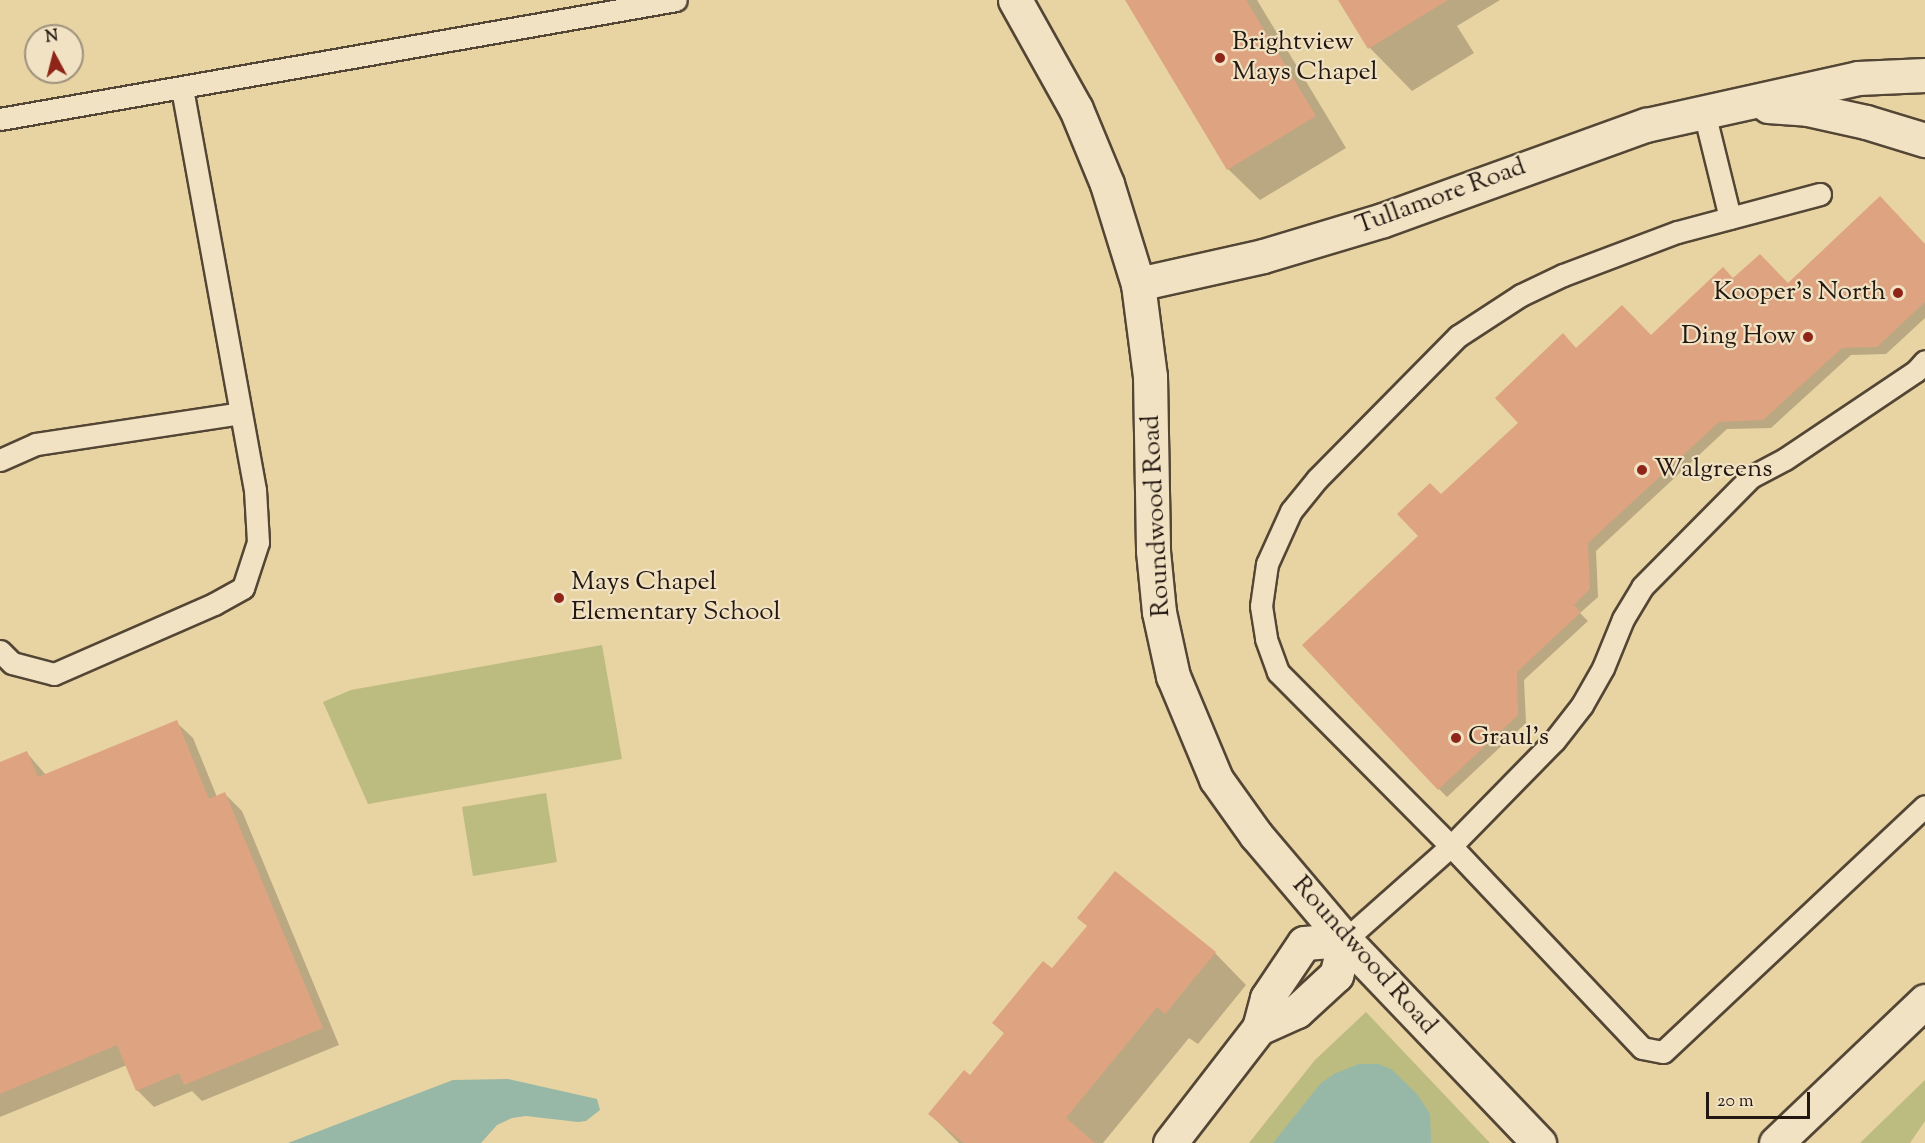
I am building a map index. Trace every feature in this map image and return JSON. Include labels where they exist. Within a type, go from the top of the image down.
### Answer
[{"type":"street","name":"Roundwood Road","points":[[1015,0],[1076,109],[1107,184],[1138,284],[1150,376],[1155,571],[1159,612],[1173,676],[1216,779],[1256,835],[1345,940],[1539,1143]]},
{"type":"street","name":"Tullamore Road","points":[[1138,284],[1263,256],[1383,220],[1646,125],[1858,78],[1925,75]]},
{"type":"street","name":"Tullamore Road","points":[[1743,104],[1807,110],[1866,122],[1925,140]]},
{"type":"street","points":[[1170,1143],[1258,1028],[1298,1011],[1336,975],[1345,940]]},
{"type":"street","points":[[1776,1143],[1925,1001]]},
{"type":"lane","points":[[0,119],[676,0]]},
{"type":"lane","points":[[0,651],[12,663],[54,674],[214,604],[243,588],[258,542],[255,490],[182,88]]},
{"type":"lane","points":[[1704,112],[1730,218]]},
{"type":"lane","points":[[1820,194],[1677,232],[1563,275],[1521,295],[1458,336],[1317,479],[1291,512],[1267,564],[1261,606],[1266,639],[1278,672],[1451,846],[1641,1048],[1663,1053],[1925,806]]},
{"type":"lane","points":[[1345,940],[1451,846],[1554,741],[1582,705],[1603,668],[1623,619],[1649,579],[1750,477],[1785,459],[1916,371],[1925,361]]},
{"type":"lane","points":[[0,460],[36,444],[241,413]]},
{"type":"shaded area","points":[[602,645],[622,759],[368,804],[323,702],[351,690]]},
{"type":"shaded area","points":[[546,793],[557,862],[473,876],[462,807]]},
{"type":"shaded area","points":[[1366,1012],[1490,1143],[1249,1143],[1315,1060]]},
{"type":"shaded area","points":[[1359,1064],[1378,1064],[1391,1069],[1417,1094],[1430,1114],[1431,1143],[1273,1143],[1321,1083],[1334,1074]]},
{"type":"shaded area","points":[[508,1079],[597,1099],[600,1110],[586,1121],[578,1122],[526,1116],[512,1118],[497,1125],[481,1143],[288,1143],[453,1080]]},
{"type":"shaded area","points":[[1925,1080],[1925,1121],[1910,1143],[1860,1143]]},
{"type":"building","name":"Brightview Mays Chapel","points":[[1125,0],[1246,0],[1316,116],[1227,170]]},
{"type":"building","name":"Brightview Mays Chapel","points":[[1338,0],[1448,0],[1368,49]]},
{"type":"building","points":[[1880,196],[1925,244],[1925,302],[1877,347],[1842,348],[1763,420],[1719,422],[1588,543],[1590,589],[1574,605],[1581,612],[1517,672],[1518,715],[1438,790],[1302,645],[1418,536],[1397,514],[1430,483],[1441,494],[1518,423],[1495,398],[1563,333],[1576,348],[1622,305],[1651,335],[1723,267],[1733,278],[1760,254],[1788,283]]},
{"type":"building","points":[[177,720],[209,799],[225,792],[323,1028],[184,1085],[179,1073],[136,1091],[117,1045],[0,1094],[0,762],[27,751],[38,777]]},
{"type":"building","points":[[1115,871],[1216,952],[1165,1014],[1157,1007],[1066,1118],[1095,1143],[964,1143],[928,1114],[964,1070],[970,1075],[1004,1033],[992,1023],[1043,961],[1052,968],[1087,926],[1077,918]]},
{"type":"place","name":"Brightview Mays Chapel","points":[[1220,58]]},
{"type":"place","name":"Kooper's North","points":[[1898,293]]},
{"type":"place","name":"Ding How","points":[[1808,337]]},
{"type":"place","name":"Walgreens","points":[[1642,470]]},
{"type":"place","name":"Mays Chapel Elementary School","points":[[559,598]]},
{"type":"place","name":"Graul's","points":[[1456,738]]}]
